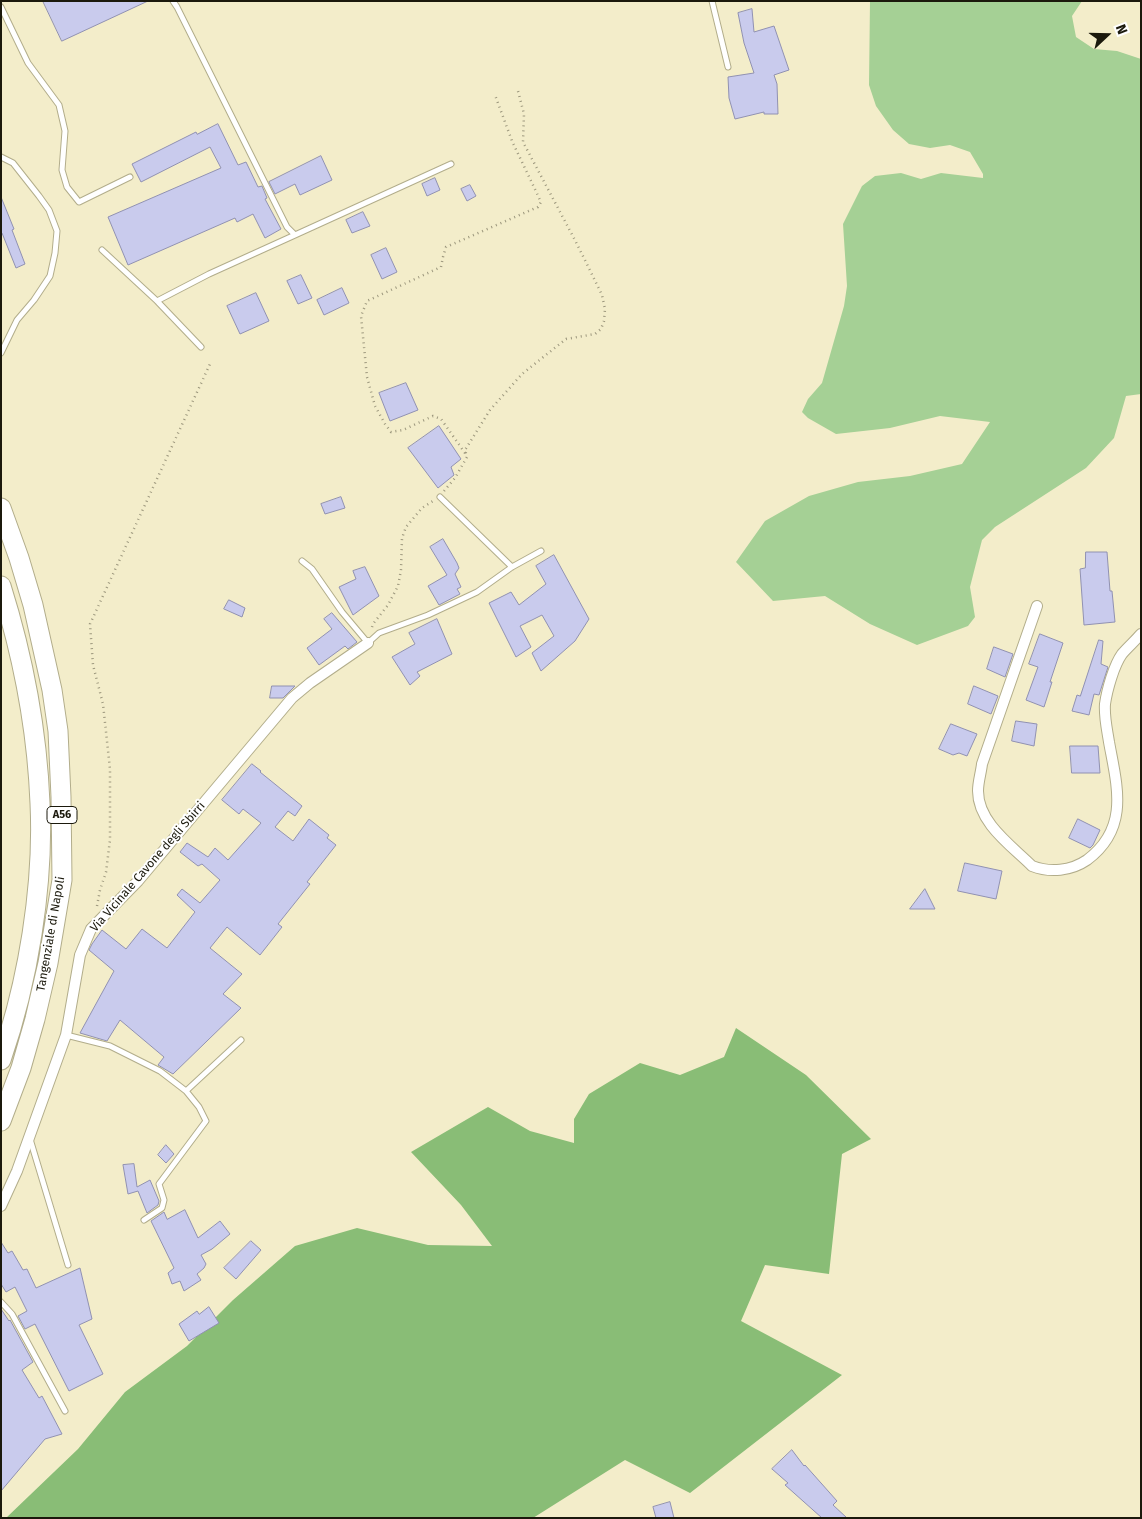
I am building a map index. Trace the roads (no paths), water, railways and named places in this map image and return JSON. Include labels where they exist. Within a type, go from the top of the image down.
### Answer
[{"type":"highway","name":"Tangenziale di Napoli","points":[[1,508],[33,604],[52,690],[58,731],[61,787],[62,880],[48,963],[35,1019],[21,1068],[1,1121]]},
{"type":"highway","name":"Tangenziale di Napoli","points":[[1,586],[20,650],[28,697],[40,802],[40,848],[36,901],[23,984],[11,1034],[1,1060]]},
{"type":"street","points":[[1037,606],[982,764],[978,790],[983,813],[990,822],[1032,866],[1041,870],[1061,870],[1077,866],[1095,853],[1112,830],[1118,805],[1118,790],[1105,718],[1105,703],[1115,667],[1122,654],[1141,634]]},
{"type":"street","name":"Via Vicinale Cavone degli Sbirri","points":[[1,1206],[18,1171],[66,1035],[80,955],[92,929],[138,881],[292,698],[310,683],[368,643]]},
{"type":"lane","points":[[173,1],[287,227],[295,235]]},
{"type":"lane","points":[[712,1],[728,67]]},
{"type":"lane","points":[[1,7],[28,63],[59,105],[65,131],[62,170],[67,187],[79,202],[130,177]]},
{"type":"lane","points":[[1,157],[13,162],[39,196],[48,210],[56,231],[55,253],[50,276],[34,300],[17,320],[1,353]]},
{"type":"lane","points":[[157,301],[209,274],[451,164]]},
{"type":"lane","points":[[102,250],[157,301],[201,347]]},
{"type":"lane","points":[[440,497],[512,567]]},
{"type":"lane","points":[[302,561],[312,569],[342,612],[368,643],[379,633],[428,615],[477,592],[512,567],[541,551]]},
{"type":"lane","points":[[66,1035],[110,1046],[160,1071],[186,1091],[199,1107],[206,1121],[159,1184],[164,1200],[162,1208],[144,1220]]},
{"type":"lane","points":[[186,1091],[241,1040]]},
{"type":"lane","points":[[29,1138],[68,1265]]},
{"type":"lane","points":[[1,1302],[12,1314],[64,1412]]}]
